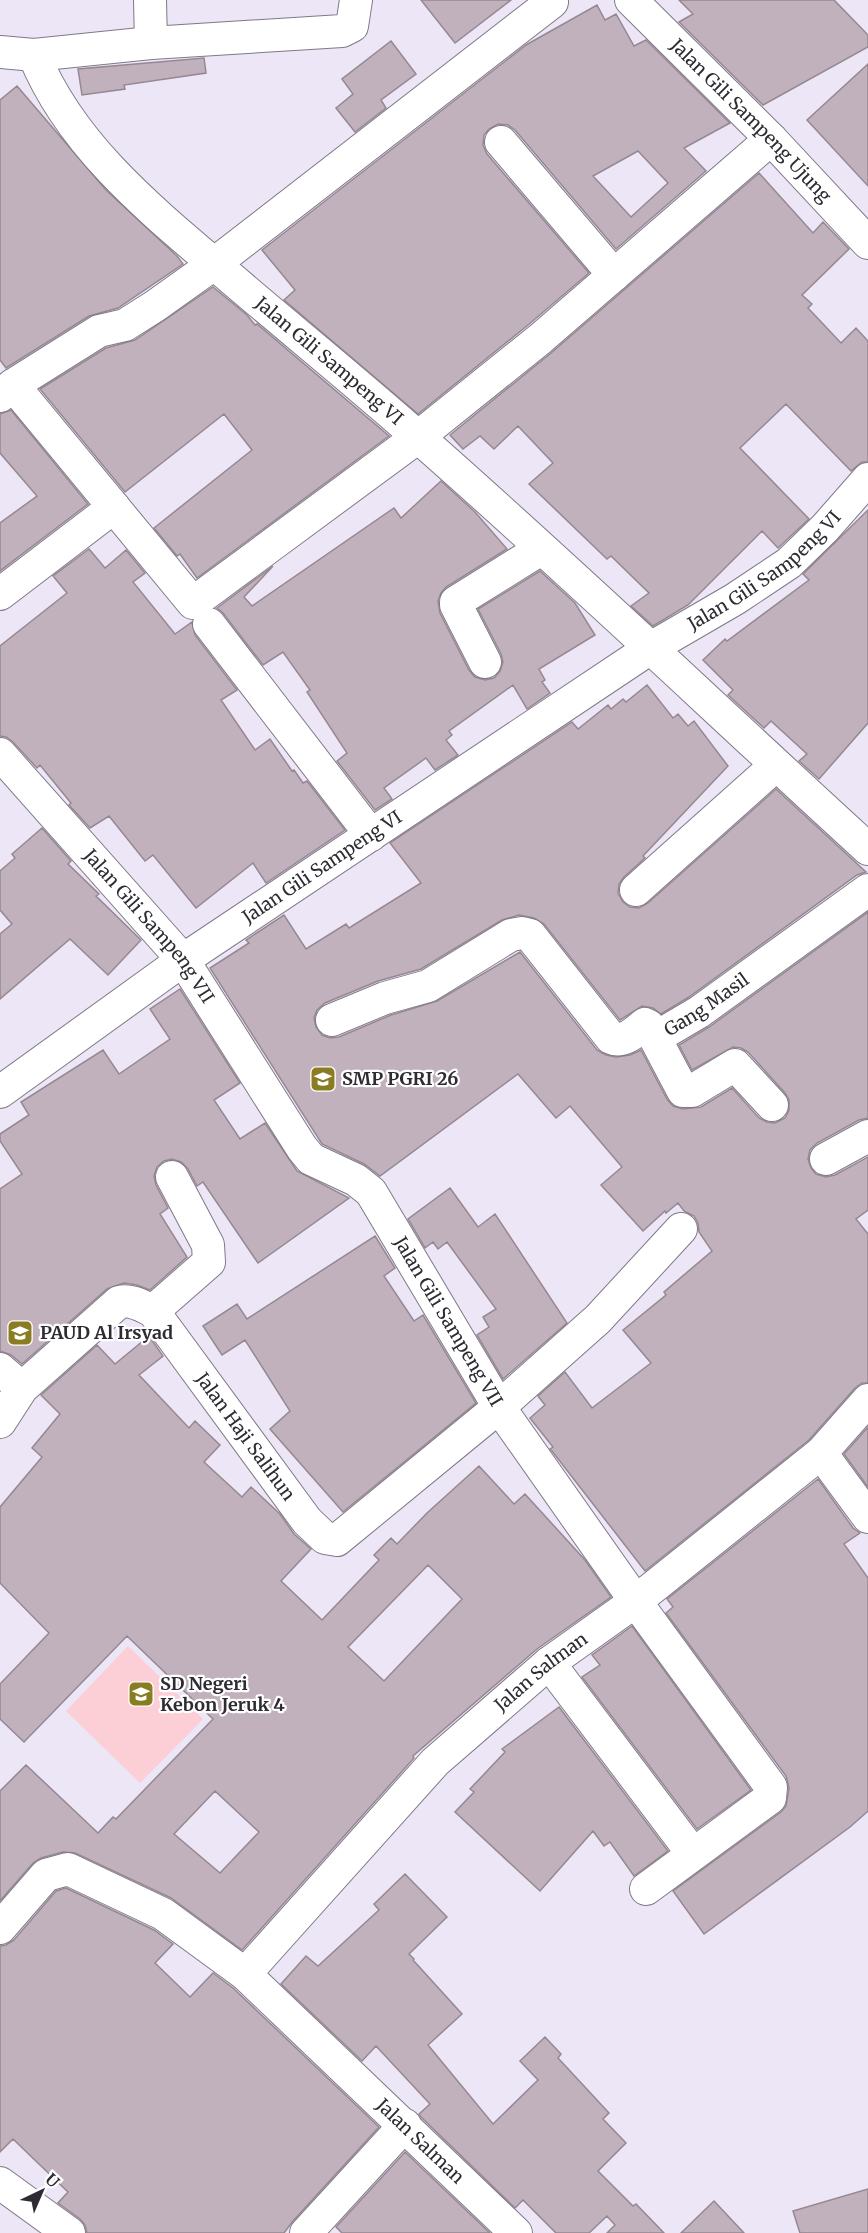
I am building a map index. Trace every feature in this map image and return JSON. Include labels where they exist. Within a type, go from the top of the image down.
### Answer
[{"type":"street","points":[[150,0],[151,43]]},
{"type":"street","points":[[0,52],[34,55],[151,43],[342,31],[352,26],[356,0]]},
{"type":"street","name":"Jalan Gili Sampeng Ujung","points":[[631,0],[771,139],[868,243]]},
{"type":"street","points":[[554,1],[214,264],[155,306],[124,325],[99,331],[6,390],[114,507],[193,603],[418,437],[540,339],[771,139]]},
{"type":"street","name":"Jalan Gili Sampeng VI","points":[[34,55],[60,109],[107,165],[214,264],[418,437],[868,849]]},
{"type":"street","points":[[501,142],[614,275]]},
{"type":"street","name":"Jalan Gili Sampeng VI","points":[[0,1092],[183,960],[649,649],[735,599],[789,563],[825,528],[868,479]]},
{"type":"street","points":[[0,594],[114,507]]},
{"type":"street","points":[[486,662],[456,602],[541,549]]},
{"type":"street","points":[[209,624],[371,835]]},
{"type":"street","name":"Jalan Gili Sampeng VII","points":[[0,754],[183,960],[311,1159],[356,1180],[370,1192],[499,1407],[771,1787],[770,1798],[646,1889]]},
{"type":"street","points":[[636,890],[776,765]]},
{"type":"street","name":"Gang Masil","points":[[332,1020],[385,998],[428,986],[517,933],[531,935],[612,1038],[616,1041],[622,1040],[645,1024],[649,1026],[655,1038],[699,1012],[868,890]]},
{"type":"street","points":[[655,1038],[683,1091],[692,1091],[735,1065],[772,1105]]},
{"type":"street","points":[[826,1159],[868,1136]]},
{"type":"street","points":[[0,1422],[11,1379],[119,1302],[135,1303],[153,1311],[209,1262],[208,1245],[172,1177]]},
{"type":"street","name":"Jalan Haji Salihun","points":[[153,1311],[307,1521],[325,1538],[337,1540],[499,1407],[598,1319],[681,1229]]},
{"type":"street","name":"Jalan Salman","points":[[245,1974],[435,1762],[549,1663],[636,1601],[821,1452],[868,1400]]},
{"type":"street","points":[[821,1452],[868,1517]]},
{"type":"street","points":[[549,1663],[693,1854]]},
{"type":"street","name":"Jalan Salman","points":[[0,1928],[46,1875],[68,1869],[164,1914],[245,1974],[516,2233]]},
{"type":"street","points":[[306,2233],[405,2125]]},
{"type":"street","points":[[3,2192],[69,2233]]},
{"type":"shaded area","points":[[128,1646],[203,1719],[140,1783],[66,1711]]},
{"type":"building","points":[[421,0],[511,0],[455,43]]},
{"type":"building","points":[[679,0],[834,0],[868,35],[868,47],[763,105],[679,22],[693,14]]},
{"type":"building","points":[[597,5],[605,20],[616,14],[634,46],[646,40],[730,123],[684,148],[706,171],[616,249],[515,130],[508,125],[498,124],[489,129],[484,135],[483,145],[487,154],[589,273],[418,414],[284,300],[295,290],[262,250],[526,45]],"holes":[[[638,151],[668,183],[631,217],[593,176]]]},
{"type":"building","points":[[391,41],[416,74],[381,100],[386,108],[355,132],[336,108],[353,94],[342,79]]},
{"type":"building","points":[[204,58],[206,73],[124,85],[125,89],[82,95],[78,69]]},
{"type":"building","points":[[868,64],[868,186],[807,120]]},
{"type":"building","points":[[17,86],[106,190],[183,264],[118,308],[89,316],[6,368],[0,360],[0,100]]},
{"type":"building","points":[[759,173],[813,233],[823,222],[849,249],[802,295],[812,304],[808,308],[841,343],[856,328],[868,341],[868,462],[862,462],[851,471],[786,404],[740,448],[809,519],[778,548],[762,531],[688,605],[653,626],[631,606],[649,593],[611,556],[607,559],[529,484],[553,463],[518,426],[494,449],[480,436],[463,449],[450,435],[551,353]]},
{"type":"building","points":[[213,287],[247,315],[255,325],[257,324],[389,436],[197,578],[180,554],[177,556],[154,528],[252,450],[224,414],[125,492],[40,389],[106,348],[135,340]]},
{"type":"building","points":[[11,410],[88,504],[0,571],[0,523],[37,496],[0,453],[0,414]]},
{"type":"building","points":[[441,481],[475,512],[507,549],[446,587],[438,601],[440,613],[469,670],[475,677],[485,680],[494,678],[503,662],[478,609],[540,571],[575,603],[595,635],[539,669],[545,680],[542,682],[550,693],[527,709],[513,685],[449,731],[452,735],[446,740],[458,755],[435,770],[426,758],[384,788],[392,799],[375,810],[337,761],[347,753],[307,692],[310,690],[283,652],[263,665],[217,608],[273,566],[244,597],[252,606],[394,508],[401,518]]},
{"type":"building","points":[[868,510],[868,723],[819,779],[799,761],[807,754],[771,721],[764,728],[728,695],[733,690],[703,660],[725,639],[727,641],[809,580],[803,574]]},
{"type":"building","points":[[89,549],[105,568],[126,550],[145,573],[133,582],[175,634],[192,622],[195,635],[237,690],[221,700],[255,750],[270,739],[292,771],[294,770],[303,783],[307,781],[345,830],[266,883],[253,863],[196,908],[153,855],[145,861],[109,816],[90,828],[69,805],[71,803],[40,765],[37,768],[13,742],[0,736],[0,646],[67,593],[53,576]]},
{"type":"building","points":[[647,685],[673,718],[678,714],[688,726],[694,721],[728,766],[643,856],[645,858],[624,877],[619,884],[618,893],[623,902],[630,907],[639,908],[648,903],[776,789],[866,872],[857,875],[689,997],[661,1014],[653,1008],[642,1006],[620,1020],[544,924],[534,918],[519,915],[502,920],[421,969],[378,981],[325,1003],[317,1010],[314,1018],[316,1027],[322,1035],[330,1038],[339,1037],[391,1015],[437,1001],[520,952],[597,1050],[616,1057],[630,1055],[641,1050],[673,1106],[683,1109],[701,1107],[732,1088],[759,1118],[775,1123],[785,1118],[789,1110],[789,1100],[748,1052],[733,1047],[692,1070],[679,1045],[709,1027],[868,912],[868,1118],[859,1120],[817,1143],[810,1150],[808,1159],[816,1174],[826,1177],[835,1175],[868,1157],[868,1210],[856,1219],[868,1234],[868,1383],[862,1383],[855,1388],[809,1440],[645,1571],[550,1449],[553,1447],[530,1418],[545,1405],[538,1396],[565,1372],[592,1408],[651,1363],[623,1330],[666,1295],[664,1292],[712,1251],[699,1232],[694,1216],[684,1211],[678,1203],[666,1213],[665,1211],[643,1231],[601,1185],[622,1167],[570,1106],[556,1118],[518,1074],[380,1176],[364,1164],[322,1144],[210,968],[249,943],[246,940],[284,915],[306,949],[346,924],[349,928],[421,883],[390,843],[572,722],[578,729],[608,705],[611,709],[623,699],[626,702]]},
{"type":"building","points":[[42,828],[71,861],[68,864],[99,894],[96,896],[141,940],[108,975],[70,939],[0,999],[0,934],[12,924],[0,910],[0,871],[15,858],[12,854]]},
{"type":"building","points":[[180,989],[240,1083],[214,1100],[240,1139],[265,1123],[297,1171],[349,1198],[258,1263],[203,1182],[197,1186],[188,1169],[181,1162],[172,1159],[164,1161],[157,1167],[154,1176],[168,1208],[160,1214],[187,1257],[150,1290],[124,1283],[107,1289],[22,1364],[11,1355],[0,1351],[0,1189],[22,1174],[0,1141],[0,1134],[29,1115],[21,1102],[103,1050],[119,1074],[170,1039],[150,1009]]},
{"type":"building","points":[[450,1188],[478,1227],[495,1214],[567,1323],[503,1379],[477,1335],[489,1327],[483,1317],[496,1309],[447,1242],[438,1249],[433,1242],[425,1248],[408,1219]]},
{"type":"building","points":[[375,1236],[395,1268],[384,1276],[414,1321],[423,1315],[476,1403],[343,1512],[270,1429],[290,1411],[245,1340],[222,1355],[203,1326],[237,1304],[247,1319]]},
{"type":"building","points":[[149,1336],[163,1356],[139,1375],[189,1428],[195,1421],[220,1445],[204,1462],[242,1497],[251,1487],[280,1514],[294,1534],[311,1549],[281,1581],[322,1620],[379,1560],[374,1555],[391,1538],[397,1544],[479,1466],[514,1504],[525,1494],[585,1560],[611,1597],[537,1649],[413,1756],[414,1758],[242,1950],[171,1898],[75,1853],[63,1852],[41,1858],[33,1863],[0,1901],[0,1791],[26,1765],[98,1833],[113,1817],[116,1819],[213,1719],[127,1636],[24,1742],[0,1719],[0,1684],[49,1633],[0,1583],[0,1507],[42,1457],[32,1448],[60,1414],[41,1395],[97,1345],[115,1364]],"holes":[[[428,1565],[462,1599],[384,1681],[348,1647]],[[215,1791],[259,1832],[220,1873],[174,1834]]]},
{"type":"building","points":[[868,1427],[868,1487],[844,1454]]},
{"type":"building","points":[[818,1479],[853,1528],[860,1533],[844,1544],[868,1578],[868,1811],[850,1827],[704,1934],[673,1891],[781,1812],[786,1806],[789,1788],[786,1776],[666,1613],[673,1607],[667,1599]]},
{"type":"building","points":[[632,1626],[751,1790],[697,1829],[582,1677],[600,1665],[592,1655]]},
{"type":"building","points":[[559,1707],[668,1851],[634,1876],[610,1842],[604,1846],[593,1831],[540,1891],[455,1812],[474,1792],[470,1789],[505,1752],[502,1749]]},
{"type":"building","points":[[405,1874],[447,1917],[409,1954],[462,2014],[428,2045],[493,2124],[538,2080],[520,2061],[545,2037],[561,2054],[558,2058],[609,2113],[603,2119],[626,2143],[598,2171],[633,2206],[636,2204],[664,2233],[607,2233],[615,2225],[607,2216],[589,2233],[556,2233],[523,2200],[515,2208],[421,2117],[419,2114],[430,2104],[376,2046],[362,2061],[281,1984],[306,1956],[318,1966],[379,1910],[374,1904]]},
{"type":"building","points":[[66,1888],[154,1930],[173,1944],[155,1963],[190,1997],[213,1973],[233,1988],[379,2127],[284,2233],[87,2233],[80,2219],[58,2203],[68,2192],[13,2139],[0,2152],[0,1946],[14,1940],[56,1891]]},
{"type":"building","points":[[405,2152],[490,2233],[342,2233],[336,2227]]},
{"type":"building","points":[[868,2189],[868,2233],[800,2233],[793,2211]]},
{"type":"building","points":[[714,2201],[744,2233],[681,2233]]},
{"type":"place","name":"SMP PGRI 26","points":[[323,1079]]},
{"type":"place","name":"PAUD Al Irsyad","points":[[20,1333]]},
{"type":"place","name":"SD Negeri Kebon Jeruk 4","points":[[141,1694]]}]
